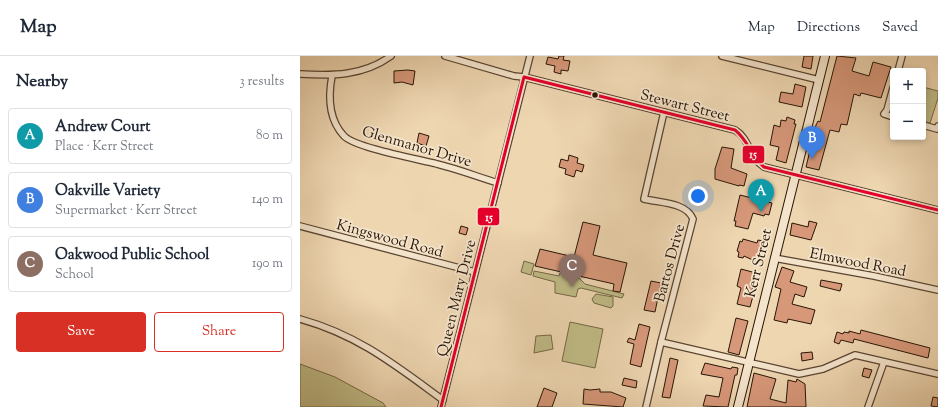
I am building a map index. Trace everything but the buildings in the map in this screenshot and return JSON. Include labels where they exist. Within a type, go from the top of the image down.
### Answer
[{"type":"main road","name":"Kerr Street","points":[[738,407],[825,56]]},
{"type":"street","points":[[300,74],[332,76],[363,71],[391,56]]},
{"type":"street","name":"Stewart Street","points":[[445,56],[514,76],[524,77],[735,130],[744,137],[757,162],[764,167],[938,210]]},
{"type":"street","name":"Queen Mary Drive","points":[[441,407],[530,56]]},
{"type":"street","points":[[722,56],[819,80]]},
{"type":"street","points":[[899,68],[902,56]]},
{"type":"street","name":"Glenmanor Drive","points":[[332,76],[331,112],[336,126],[346,137],[365,145],[438,164],[498,183]]},
{"type":"street","points":[[890,97],[884,114],[890,116]]},
{"type":"street","name":"Bartos Drive","points":[[646,407],[661,342],[693,219],[691,213],[685,208],[644,199],[664,112]]},
{"type":"street","points":[[926,126],[937,129],[938,126]]},
{"type":"street","name":"Kingswood Road","points":[[300,226],[475,272]]},
{"type":"street","name":"Elmwood Road","points":[[774,258],[874,276],[938,290]]},
{"type":"street","points":[[300,319],[327,326],[379,353],[443,400]]},
{"type":"street","points":[[661,342],[799,374],[823,369],[854,355],[938,374]]},
{"type":"street","points":[[868,407],[884,362]]},
{"type":"shaded area","points":[[926,88],[938,91],[938,98],[930,123],[926,122]]},
{"type":"shaded area","points":[[524,261],[534,264],[531,275],[521,272]]},
{"type":"shaded area","points":[[534,271],[559,276],[560,273],[579,278],[585,284],[624,294],[622,298],[581,288],[578,289],[576,297],[555,293],[555,282],[533,276]]},
{"type":"shaded area","points":[[596,294],[613,297],[613,306],[611,308],[594,303],[592,299]]},
{"type":"shaded area","points":[[570,322],[603,329],[595,368],[562,361]]},
{"type":"shaded area","points":[[551,335],[553,349],[534,353],[536,336]]},
{"type":"shaded area","points":[[300,364],[335,377],[383,403],[386,407],[300,407]]},
{"type":"transit line","name":"15","points":[[441,407],[524,77],[735,130],[743,138],[756,158],[764,167],[938,210]]},
{"type":"place","name":"Oakville Variety","points":[[812,159]]},
{"type":"place","name":"Andrew Court","points":[[761,212]]},
{"type":"place","name":"Oakwood Public School","points":[[572,287]]}]
